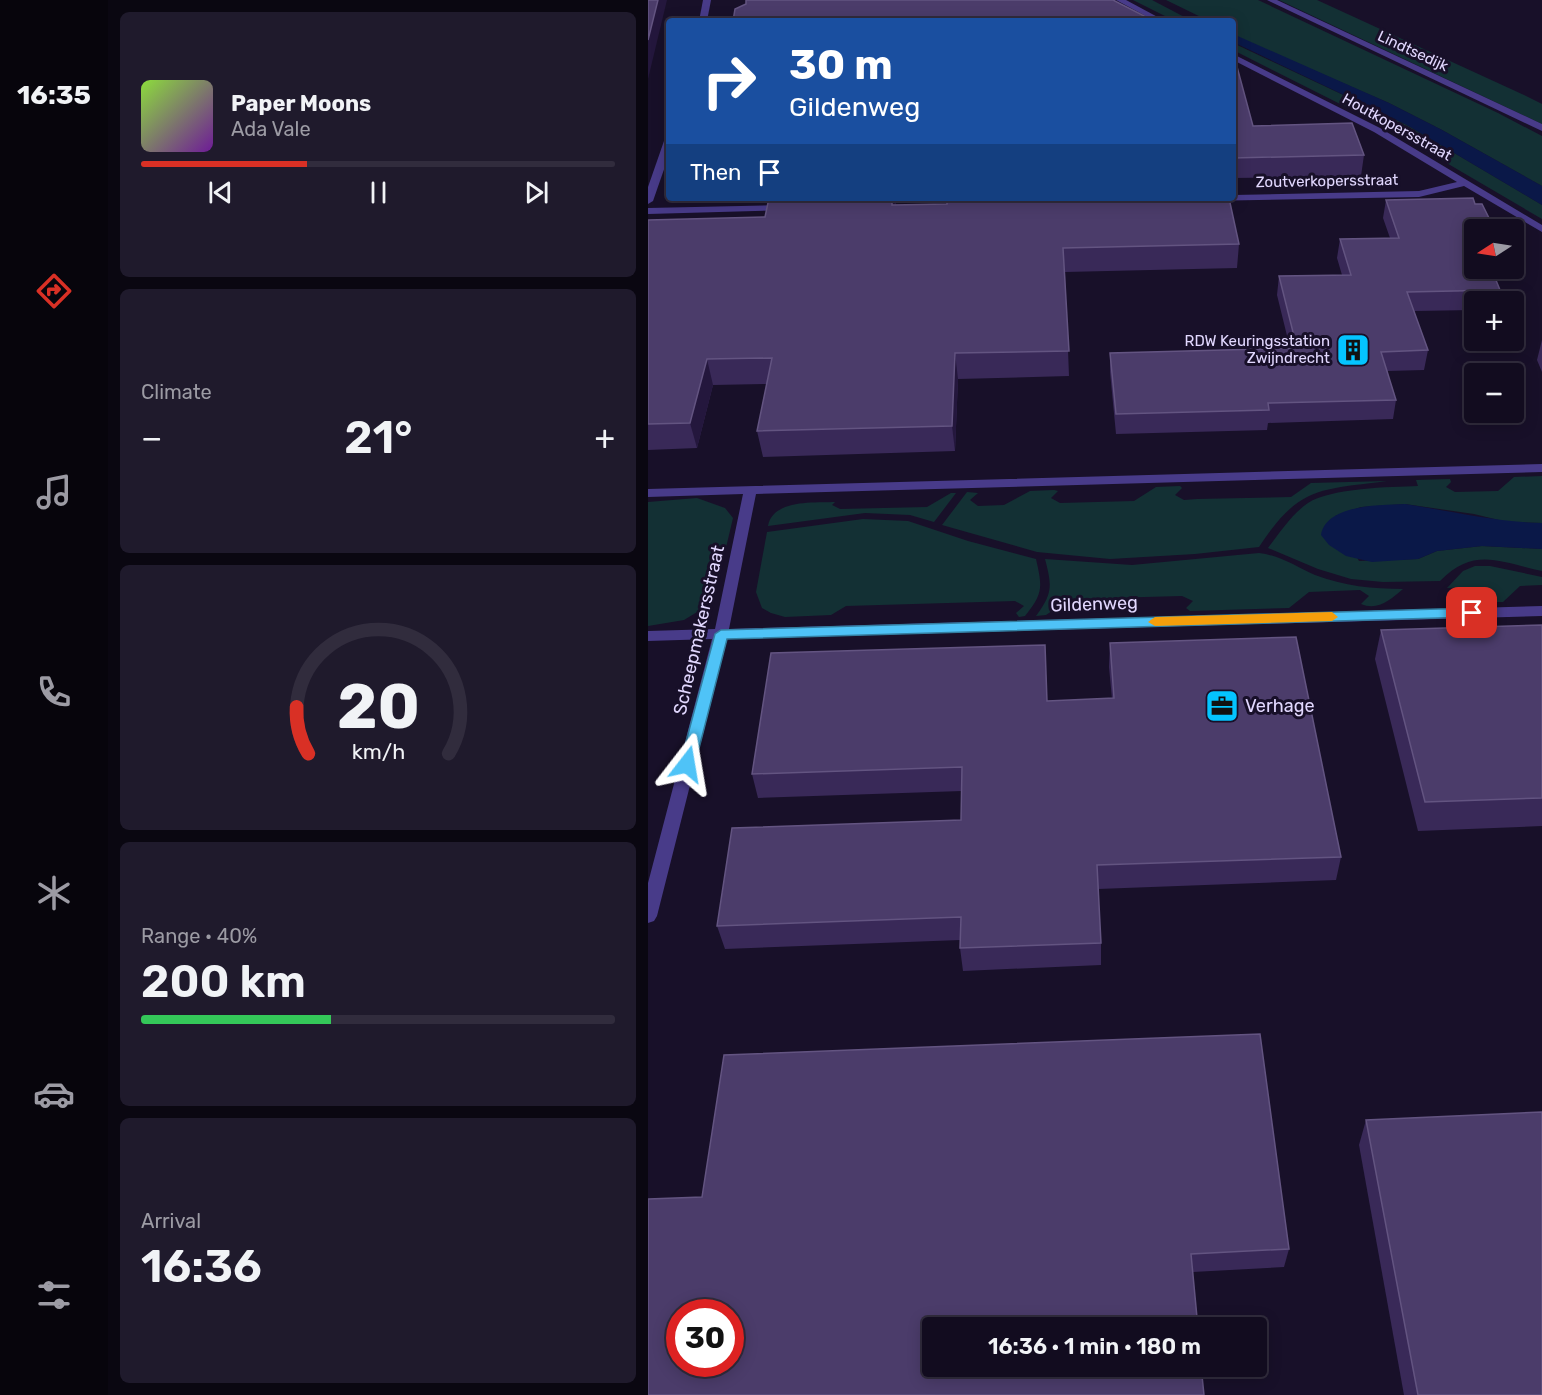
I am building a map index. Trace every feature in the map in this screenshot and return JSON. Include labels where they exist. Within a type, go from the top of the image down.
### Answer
[{"type":"street","points":[[704,18],[707,0]]},
{"type":"street","points":[[1120,0],[1155,18]]},
{"type":"street","name":"Lindtsedijk","points":[[1271,0],[1542,128]]},
{"type":"street","name":"Houtkopersstraat","points":[[1236,59],[1377,130],[1542,228]]},
{"type":"street","points":[[648,201],[666,150]]},
{"type":"street","name":"Zoutverkopersstraat","points":[[1236,198],[1419,194],[1465,183]]},
{"type":"street","points":[[648,211],[802,208]]},
{"type":"street","points":[[648,493],[1542,468]]},
{"type":"street","name":"Scheepmakersstraat","points":[[648,916],[721,634],[750,491]]},
{"type":"street","name":"Gildenweg","points":[[648,636],[1542,610]]},
{"type":"green space","points":[[1133,0],[1152,0],[1186,18],[1169,18]]},
{"type":"green space","points":[[1166,0],[1258,0],[1498,113],[1542,136],[1542,186],[1389,103],[1239,38],[1236,36],[1236,18],[1203,18]]},
{"type":"green space","points":[[1279,0],[1317,0],[1524,95],[1542,104],[1542,124]]},
{"type":"green space","points":[[1236,44],[1407,125],[1542,205],[1542,219],[1380,124],[1236,52]]},
{"type":"green space","points":[[1542,476],[1542,523],[1507,522],[1474,514],[1405,504],[1361,507],[1335,516],[1359,561],[1418,559],[1437,551],[1482,546],[1542,549],[1542,571],[1500,561],[1476,560],[1464,563],[1452,570],[1440,581],[1383,582],[1351,579],[1318,569],[1268,548],[1302,507],[1331,494],[1361,489],[1418,486],[1416,480],[1450,479],[1451,482],[1446,487],[1455,492],[1498,491],[1514,477]]},
{"type":"green space","points":[[1387,481],[1313,494],[1286,512],[1259,547],[1195,554],[1110,559],[1037,552],[942,525],[967,492],[978,493],[970,500],[978,506],[1004,505],[1030,491],[1058,491],[1051,498],[1060,503],[1134,501],[1156,487],[1180,486],[1182,488],[1175,495],[1184,500],[1291,497],[1311,483]]},
{"type":"green space","points":[[951,493],[956,493],[934,522],[910,515],[865,513],[768,526],[771,517],[778,511],[796,504],[835,502],[832,505],[840,509],[927,507]]},
{"type":"green space","points":[[697,498],[725,508],[733,518],[714,598],[684,620],[648,626],[648,502]]},
{"type":"green space","points":[[863,519],[908,521],[968,541],[1036,559],[1040,589],[1036,601],[1025,616],[1019,617],[1016,613],[1024,606],[1015,601],[846,606],[831,615],[785,617],[762,608],[756,592],[767,532]]},
{"type":"green space","points":[[1259,553],[1281,559],[1315,575],[1337,582],[1403,589],[1388,600],[1373,606],[1361,604],[1369,596],[1360,590],[1309,592],[1289,608],[1190,611],[1186,608],[1193,601],[1182,596],[1070,599],[1046,615],[1036,616],[1046,601],[1050,589],[1045,559],[1132,565]]},
{"type":"green space","points":[[1475,566],[1490,566],[1542,577],[1542,585],[1520,586],[1503,602],[1475,602],[1474,600],[1480,593],[1469,587],[1447,588],[1463,571]]},
{"type":"water","points":[[1236,35],[1389,103],[1442,130],[1542,186],[1542,205],[1407,125],[1236,43]]},
{"type":"water","points":[[1405,504],[1491,518],[1542,523],[1542,549],[1482,546],[1437,551],[1418,559],[1372,562],[1346,556],[1329,545],[1321,535],[1325,525],[1333,517],[1344,512],[1370,506]]},
{"type":"building","points":[[648,0],[658,0],[648,40]]},
{"type":"building","points":[[746,0],[1113,0],[1148,18],[734,18],[735,9],[746,4]]},
{"type":"building","points":[[1236,63],[1253,126],[1352,123],[1364,155],[1236,158]]},
{"type":"building","points":[[1473,198],[1475,204],[1482,204],[1490,219],[1464,219],[1464,279],[1496,279],[1500,290],[1407,292],[1428,350],[1381,352],[1396,400],[1268,403],[1269,410],[1116,414],[1110,353],[1297,348],[1279,276],[1351,275],[1340,239],[1399,238],[1386,200]]},
{"type":"building","points":[[768,201],[892,201],[892,205],[947,204],[947,201],[1230,201],[1239,244],[1063,248],[1069,351],[955,353],[952,426],[757,431],[772,358],[707,359],[690,423],[648,424],[648,220],[765,217]]},
{"type":"building","points":[[1542,625],[1542,798],[1425,802],[1381,630]]},
{"type":"building","points":[[1296,637],[1341,857],[1097,865],[1101,943],[960,948],[961,917],[717,926],[732,828],[961,820],[962,767],[752,774],[771,653],[1045,645],[1047,701],[1114,698],[1110,643]]},
{"type":"building","points":[[1260,1034],[1289,1249],[1191,1254],[1197,1317],[922,1317],[922,1377],[1202,1377],[1204,1395],[648,1395],[648,1199],[702,1197],[724,1055]]},
{"type":"building","points":[[1542,1112],[1542,1395],[1418,1395],[1366,1120]]},
{"type":"slow traffic","points":[[1155,622],[1332,617]]},
{"type":"place","name":"RDW Keuringsstation Zwijndrecht","points":[[1353,350]]},
{"type":"place","name":"Verhage","points":[[1222,706]]},
{"type":"route","points":[[687,764],[721,634],[1472,613]]}]
